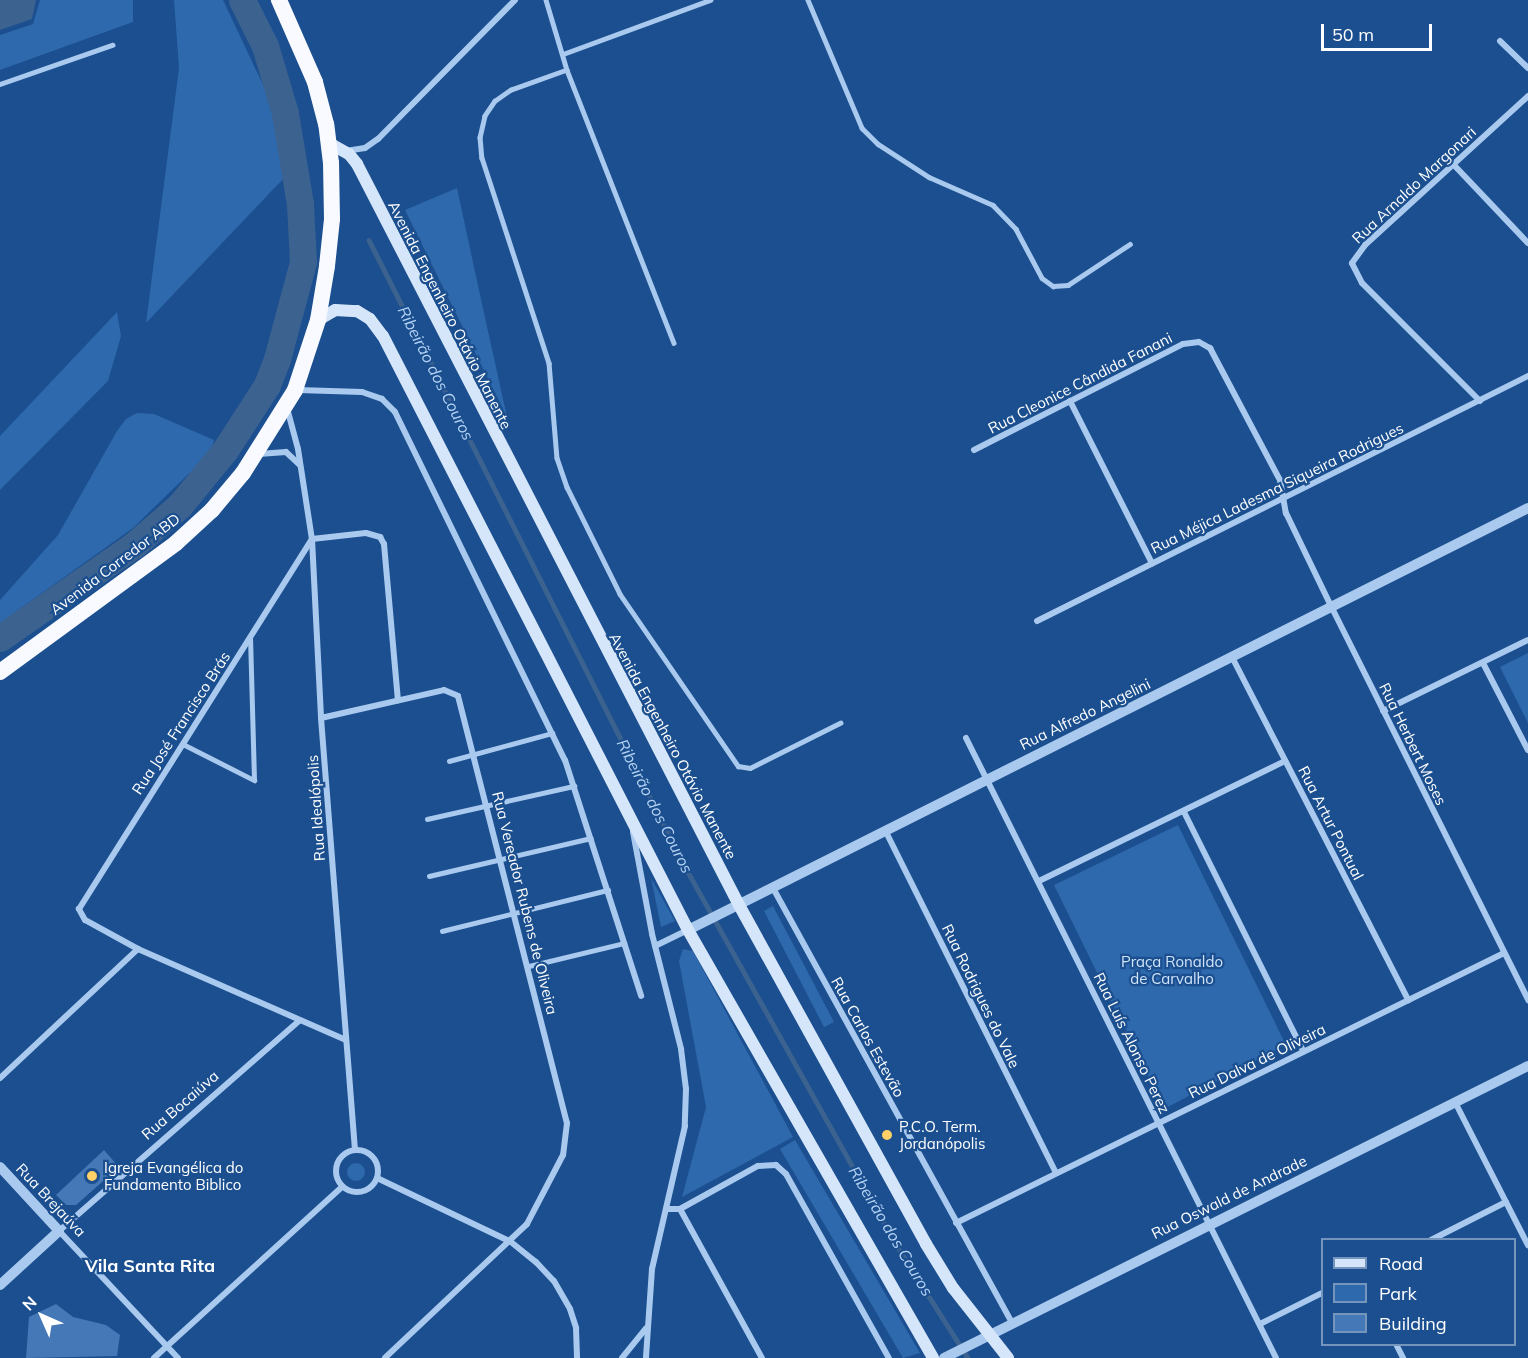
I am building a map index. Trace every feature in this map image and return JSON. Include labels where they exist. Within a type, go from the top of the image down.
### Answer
[{"type":"highway","name":"Avenida Corredor ABD","points":[[0,672],[176,543],[212,510],[254,456],[295,390],[318,320],[332,219],[329,143],[315,82],[279,0]]},
{"type":"main road","name":"Avenida Engenheiro Otávio Manente","points":[[329,143],[345,151],[360,170],[739,904],[930,1251],[989,1335],[1008,1358]]},
{"type":"main road","points":[[318,320],[335,310],[357,311],[370,319],[383,336],[633,827],[693,927],[933,1358]]},
{"type":"street","points":[[345,151],[365,148],[378,139],[515,0]]},
{"type":"street","points":[[1500,41],[1528,68]]},
{"type":"street","name":"Rua Arnaldo Margonari","points":[[1480,401],[1362,282],[1352,263],[1365,245],[1528,96]]},
{"type":"street","points":[[1453,164],[1528,243]]},
{"type":"street","name":"Rua Cleonice Cândida Fanani","points":[[974,450],[1183,344],[1198,342],[1220,360],[1280,480],[1283,497]]},
{"type":"street","name":"Rua Méjica Ladesma Siqueira Rodrigues","points":[[1037,621],[1528,376]]},
{"type":"street","points":[[295,390],[362,392],[392,407],[552,733],[575,785],[641,996]]},
{"type":"street","points":[[1070,401],[1152,563]]},
{"type":"street","name":"Rua Idealópolis","points":[[286,406],[301,465],[312,539],[321,718],[355,1150]]},
{"type":"street","points":[[254,456],[281,451],[301,465]]},
{"type":"street","name":"Rua Herbert Moses","points":[[1283,497],[1286,513],[1331,606],[1528,1000]]},
{"type":"street","name":"Rua Alfredo Angelini","points":[[656,946],[1528,508]]},
{"type":"street","points":[[312,539],[366,533],[380,537],[384,544],[398,700]]},
{"type":"street","name":"Rua José Francisco Brás","points":[[138,949],[85,920],[79,909],[81,902],[312,539]]},
{"type":"street","points":[[1383,711],[1528,640]]},
{"type":"street","name":"Rua Artur Pontual","points":[[1232,657],[1408,1000]]},
{"type":"street","points":[[1483,663],[1528,750]]},
{"type":"street","name":"Rua Vereador Rubens de Oliveira","points":[[321,718],[444,690],[455,693],[461,701],[529,966],[568,1138],[544,1197],[511,1242],[385,1358]]},
{"type":"street","name":"Rua Luís Alonso Perez","points":[[966,738],[1276,1358]]},
{"type":"street","points":[[1039,881],[1286,761]]},
{"type":"street","points":[[1184,812],[1303,1051]]},
{"type":"street","points":[[633,827],[656,946],[681,1049],[686,1089],[685,1126],[652,1269],[646,1327],[646,1358]]},
{"type":"street","name":"Rua Rodrigues do Vale","points":[[885,830],[1056,1173]]},
{"type":"street","name":"Rua Carlos Estevão","points":[[773,888],[1012,1323]]},
{"type":"street","points":[[0,1078],[138,949],[346,1040]]},
{"type":"street","name":"Rua Dalva de Oliveira","points":[[956,1222],[1504,953]]},
{"type":"street","name":"Rua Bocaiúva","points":[[0,1285],[300,1020]]},
{"type":"street","name":"Rua Oswald de Andrade","points":[[947,1357],[1208,1224],[1528,1066]]},
{"type":"street","points":[[1455,1102],[1528,1245]]},
{"type":"street","points":[[355,1150],[373,1158],[377,1178],[362,1192],[342,1187],[336,1175],[338,1161],[355,1150]]},
{"type":"street","points":[[666,1209],[680,1209],[758,1166],[776,1165],[786,1174],[888,1358]]},
{"type":"street","name":"Rua Brejaúva","points":[[0,1167],[178,1358]]},
{"type":"street","points":[[377,1178],[511,1242],[546,1271],[563,1294],[576,1328],[578,1358]]},
{"type":"street","points":[[154,1358],[342,1187]]},
{"type":"street","points":[[1433,1238],[1506,1202]]},
{"type":"street","points":[[680,1209],[762,1358]]},
{"type":"street","points":[[1260,1324],[1321,1294]]},
{"type":"street","points":[[622,1358],[646,1327]]},
{"type":"lane","points":[[546,0],[567,70],[674,343]]},
{"type":"lane","points":[[562,54],[709,0]]},
{"type":"lane","points":[[809,0],[862,128],[878,144],[929,177],[993,205],[1016,229],[1042,278],[1053,285],[1068,285],[1130,244]]},
{"type":"lane","points":[[0,84],[112,45]]},
{"type":"lane","points":[[567,70],[511,90],[495,101],[485,116],[480,137],[482,159],[549,363],[557,458],[567,487],[620,594],[738,766],[750,768],[840,723]]},
{"type":"lane","points":[[182,743],[254,780],[250,636]]},
{"type":"lane","points":[[449,761],[552,733]]},
{"type":"lane","points":[[427,819],[575,785]]},
{"type":"lane","points":[[429,876],[591,838]]},
{"type":"lane","points":[[442,931],[608,890]]},
{"type":"lane","points":[[529,966],[624,943]]},
{"type":"green space","points":[[40,0],[133,0],[133,22],[0,70],[0,35],[33,24]]},
{"type":"green space","points":[[174,0],[223,0],[274,108],[284,178],[146,323],[179,68]]},
{"type":"green space","points":[[457,188],[482,304],[507,417],[405,210]]},
{"type":"green space","points":[[117,312],[121,336],[108,381],[0,490],[0,436]]},
{"type":"green space","points":[[137,413],[154,414],[214,440],[210,453],[133,528],[0,623],[0,600],[58,535],[117,431],[126,419]]},
{"type":"green space","points":[[1528,653],[1528,723],[1500,667]]},
{"type":"green space","name":"Praça Ronaldo de Carvalho","points":[[1178,825],[1286,1045],[1164,1109],[1054,885]]},
{"type":"green space","points":[[651,878],[675,921],[661,927]]},
{"type":"green space","points":[[773,906],[834,1022],[824,1027],[764,911]]},
{"type":"green space","points":[[683,949],[693,951],[793,1137],[682,1197],[706,1107],[679,961]]},
{"type":"green space","points":[[795,1140],[920,1353],[903,1358],[780,1149]]},
{"type":"green space","points":[[356,1163],[362,1166],[365,1172],[362,1178],[356,1181],[350,1178],[347,1172],[350,1166]]},
{"type":"shaded area","points":[[0,0],[36,0],[32,19],[0,30]]},
{"type":"building","name":"P.C.O. Term. Jordanópolis","points":[[888,1127],[893,1138],[886,1142],[880,1133]]},
{"type":"building","name":"Igreja Evangélica do Fundamento Biblico","points":[[104,1150],[119,1167],[76,1205],[66,1205],[56,1195]]},
{"type":"building","points":[[56,1304],[73,1317],[106,1325],[120,1335],[117,1356],[26,1358],[29,1317]]},
{"type":"waterway","name":"Ribeirão dos Couros","points":[[0,638],[134,545],[180,505],[225,450],[267,385],[277,359],[303,262],[300,204],[285,113],[265,46],[242,0]]},
{"type":"waterway","name":"Ribeirão dos Couros","points":[[369,240],[688,872],[897,1246],[968,1358]]},
{"type":"place","name":"P.C.O. Term. Jordanópolis","points":[[887,1135]]},
{"type":"place","name":"Igreja Evangélica do Fundamento Biblico","points":[[92,1176]]},
{"type":"district","name":"Vila Santa Rita","points":[[150,1266]]}]
